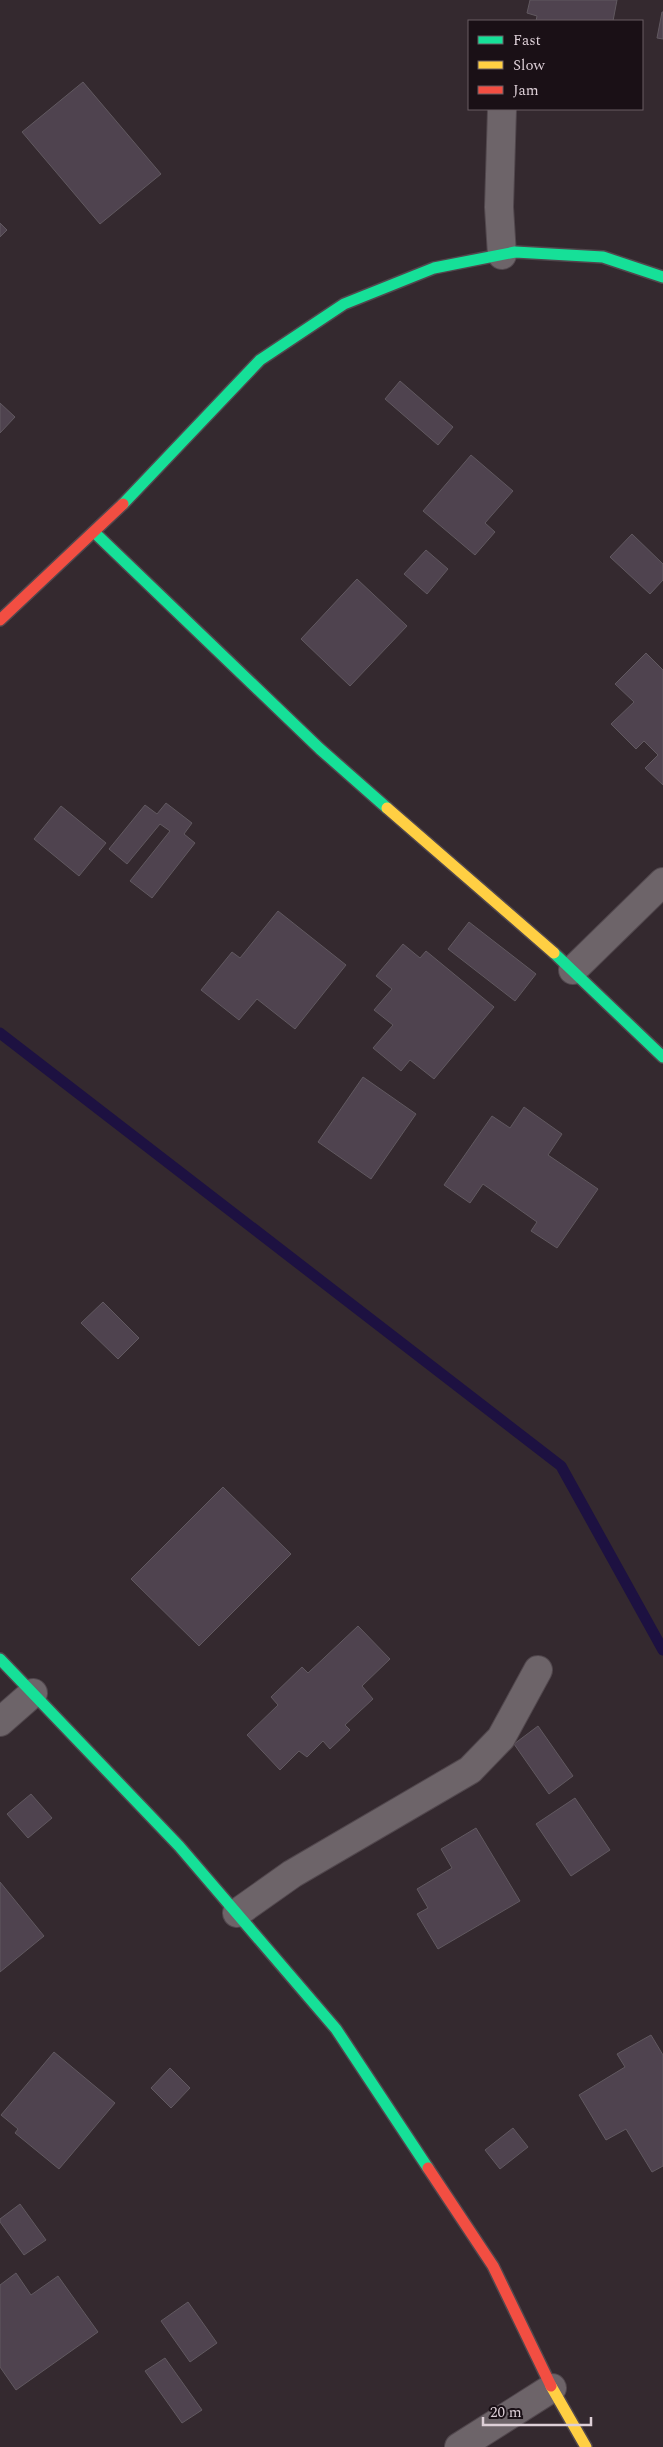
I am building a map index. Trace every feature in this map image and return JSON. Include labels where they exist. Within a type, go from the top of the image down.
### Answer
[{"type":"street","points":[[502,110],[499,208],[502,255]]},
{"type":"street","points":[[0,620],[95,533],[188,439],[260,360],[344,304],[434,268],[515,252],[604,257],[663,277]]},
{"type":"street","points":[[95,533],[320,749],[573,970],[663,1057]]},
{"type":"street","points":[[573,970],[663,882]]},
{"type":"street","points":[[0,1659],[179,1846],[336,2028],[493,2266],[552,2388],[586,2447]]},
{"type":"street","points":[[237,1913],[292,1874],[470,1770],[501,1738],[538,1670]]},
{"type":"street","points":[[0,1722],[33,1693]]},
{"type":"street","points":[[459,2447],[552,2388]]},
{"type":"building","points":[[530,0],[617,0],[613,20],[536,20],[537,16],[527,13]]},
{"type":"building","points":[[663,12],[663,39],[657,38]]},
{"type":"building","points":[[83,82],[161,174],[100,224],[22,132]]},
{"type":"building","points":[[0,223],[7,230],[0,237]]},
{"type":"building","points":[[400,381],[453,427],[438,445],[385,399]]},
{"type":"building","points":[[0,403],[15,417],[0,433]]},
{"type":"building","points":[[471,455],[513,491],[485,523],[495,532],[475,555],[423,511]]},
{"type":"building","points":[[632,534],[663,564],[663,580],[650,594],[610,557]]},
{"type":"building","points":[[426,550],[448,569],[427,594],[404,574]]},
{"type":"building","points":[[357,579],[407,626],[350,686],[301,639]]},
{"type":"building","points":[[646,653],[663,670],[663,785],[645,768],[658,755],[644,741],[636,749],[611,724],[634,702],[615,684]]},
{"type":"building","points":[[166,803],[192,823],[184,834],[195,843],[152,898],[130,881],[170,831],[160,824],[127,864],[109,849],[145,805],[157,814]]},
{"type":"building","points":[[61,806],[106,843],[79,876],[34,839]]},
{"type":"building","points":[[278,911],[346,965],[295,1029],[257,999],[239,1020],[201,990],[232,952],[240,958]]},
{"type":"building","points":[[469,922],[536,974],[515,1001],[448,949]]},
{"type":"building","points":[[403,944],[420,958],[426,951],[494,1007],[434,1079],[410,1060],[401,1071],[373,1048],[393,1025],[374,1010],[392,989],[376,976]]},
{"type":"building","points":[[363,1077],[416,1114],[371,1179],[318,1142]]},
{"type":"building","points":[[524,1107],[562,1134],[548,1155],[598,1189],[557,1248],[531,1231],[537,1222],[483,1184],[470,1203],[444,1185],[492,1116],[510,1128]]},
{"type":"building","points":[[103,1302],[139,1338],[118,1359],[81,1323]]},
{"type":"building","points":[[223,1487],[291,1554],[199,1646],[131,1579]]},
{"type":"building","points":[[358,1626],[390,1659],[362,1686],[373,1699],[345,1725],[350,1730],[330,1749],[323,1741],[307,1757],[299,1751],[280,1770],[247,1735],[278,1705],[271,1697],[302,1667],[308,1673]]},
{"type":"building","points":[[538,1726],[573,1776],[549,1794],[514,1744]]},
{"type":"building","points":[[31,1794],[52,1818],[28,1838],[7,1814]]},
{"type":"building","points":[[575,1798],[610,1850],[571,1876],[536,1824]]},
{"type":"building","points":[[476,1828],[520,1901],[438,1949],[417,1914],[428,1908],[417,1889],[452,1868],[441,1849]]},
{"type":"building","points":[[0,1882],[44,1936],[0,1972]]},
{"type":"building","points":[[651,2035],[663,2055],[663,2166],[652,2172],[626,2129],[606,2140],[579,2095],[625,2067],[617,2054]]},
{"type":"building","points":[[54,2052],[115,2103],[59,2169],[15,2133],[18,2129],[1,2115]]},
{"type":"building","points":[[170,2068],[190,2088],[171,2108],[151,2088]]},
{"type":"building","points":[[513,2128],[528,2147],[500,2169],[485,2150]]},
{"type":"building","points":[[20,2204],[46,2240],[24,2255],[0,2222],[0,2219]]},
{"type":"building","points":[[16,2273],[31,2295],[58,2276],[98,2332],[16,2390],[0,2367],[0,2285]]},
{"type":"building","points":[[188,2302],[217,2343],[190,2362],[161,2321]]},
{"type":"building","points":[[165,2358],[202,2410],[182,2423],[145,2371]]},
{"type":"waterway","points":[[0,1033],[561,1466],[663,1650]]},
{"type":"traffic: fast","points":[[123,504],[260,360],[344,304],[434,268],[515,252],[603,257],[663,277]]},
{"type":"traffic: fast","points":[[95,533],[320,749],[387,808]]},
{"type":"traffic: fast","points":[[554,953],[663,1057]]},
{"type":"traffic: fast","points":[[0,1659],[179,1846],[336,2029],[428,2168]]},
{"type":"traffic: slow","points":[[387,808],[554,953]]},
{"type":"traffic: slow","points":[[551,2386],[586,2447]]},
{"type":"traffic: jam","points":[[0,620],[123,504]]},
{"type":"traffic: jam","points":[[428,2168],[493,2266],[551,2386]]}]
